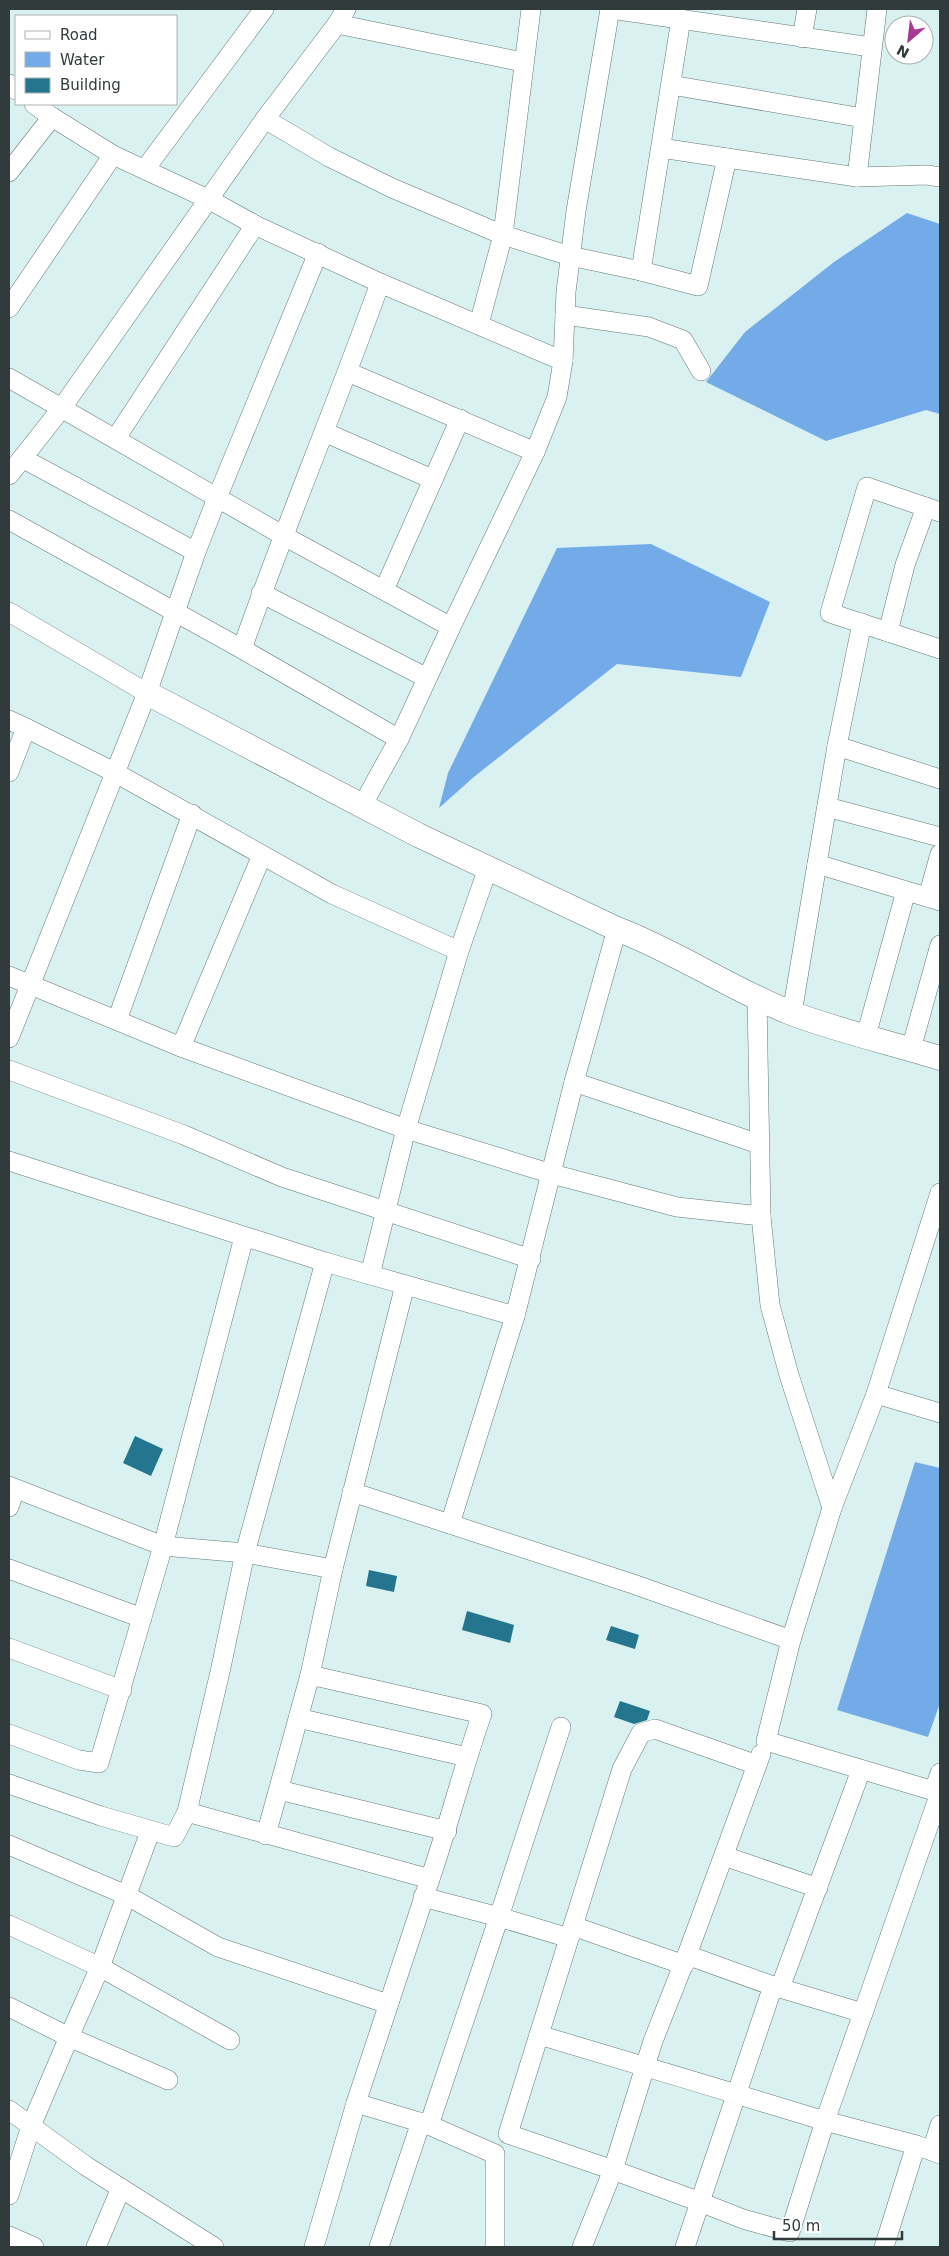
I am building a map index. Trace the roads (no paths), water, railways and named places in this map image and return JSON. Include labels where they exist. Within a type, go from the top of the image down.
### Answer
[{"type":"street","points":[[145,169],[264,9]]},
{"type":"street","points":[[479,324],[502,236],[531,9]]},
{"type":"street","points":[[362,806],[399,739],[535,452],[557,397],[563,361],[570,256],[611,9],[871,47]]},
{"type":"street","points":[[802,38],[807,9]]},
{"type":"street","points":[[857,177],[877,9]]},
{"type":"street","points":[[9,475],[61,409],[210,200],[265,119],[342,16],[523,62]]},
{"type":"street","points":[[641,271],[681,19]]},
{"type":"street","points":[[671,85],[863,118]]},
{"type":"street","points":[[35,105],[113,155],[210,200],[255,225],[380,283],[563,361]]},
{"type":"street","points":[[9,172],[52,117]]},
{"type":"street","points":[[265,119],[337,161],[392,188],[502,236],[570,256],[641,271],[698,286],[727,158]]},
{"type":"street","points":[[661,148],[857,177],[940,176]]},
{"type":"street","points":[[9,308],[113,155]]},
{"type":"street","points":[[116,438],[255,225]]},
{"type":"street","points":[[9,1038],[147,693],[196,552],[217,498],[318,253]]},
{"type":"street","points":[[242,649],[380,283]]},
{"type":"street","points":[[565,316],[649,327],[683,340],[701,371]]},
{"type":"street","points":[[348,372],[535,452]]},
{"type":"street","points":[[9,378],[284,536],[451,627]]},
{"type":"street","points":[[384,590],[460,419]]},
{"type":"street","points":[[324,432],[432,479]]},
{"type":"street","points":[[22,458],[196,552]]},
{"type":"street","points":[[888,632],[905,565],[933,509],[868,487],[830,613],[862,623],[888,632],[940,649]]},
{"type":"street","points":[[9,520],[175,611],[399,739]]},
{"type":"street","points":[[262,593],[427,678]]},
{"type":"street","points":[[9,612],[147,693],[362,806],[488,868],[642,938],[758,998],[792,1013],[940,1058]]},
{"type":"street","points":[[792,1013],[837,746],[862,623]]},
{"type":"street","points":[[9,772],[17,724],[114,772],[192,814],[332,894],[459,951]]},
{"type":"street","points":[[837,746],[940,779]]},
{"type":"street","points":[[827,807],[940,837]]},
{"type":"street","points":[[117,1020],[192,814]]},
{"type":"street","points":[[818,864],[934,899],[940,854]]},
{"type":"street","points":[[181,1047],[262,855]]},
{"type":"street","points":[[370,1275],[406,1129],[459,951],[488,868]]},
{"type":"street","points":[[866,1036],[906,890]]},
{"type":"street","points":[[450,1524],[531,1259],[574,1082],[617,928]]},
{"type":"street","points":[[911,1049],[940,944]]},
{"type":"street","points":[[9,976],[181,1047],[406,1129],[552,1174],[677,1207],[761,1216]]},
{"type":"street","points":[[758,998],[761,1216],[770,1305],[789,1375],[832,1508]]},
{"type":"street","points":[[9,1070],[184,1135],[282,1177],[531,1259]]},
{"type":"street","points":[[574,1082],[759,1144]]},
{"type":"street","points":[[9,1161],[325,1262],[515,1316]]},
{"type":"street","points":[[582,2247],[613,2170],[653,2041],[686,1960],[766,1741],[791,1640],[832,1508],[933,1239],[940,1193]]},
{"type":"street","points":[[9,1734],[79,1760],[99,1763],[163,1546],[244,1237]]},
{"type":"street","points":[[9,1784],[150,1832],[174,1838],[187,1812],[220,1672],[245,1553],[325,1262]]},
{"type":"street","points":[[266,1835],[310,1675],[352,1492],[405,1285]]},
{"type":"street","points":[[876,1394],[940,1413]]},
{"type":"street","points":[[9,1507],[12,1488],[163,1546],[245,1553],[334,1569]]},
{"type":"street","points":[[352,1492],[633,1584],[791,1640]]},
{"type":"street","points":[[9,1569],[142,1618]]},
{"type":"street","points":[[9,1648],[122,1690]]},
{"type":"street","points":[[310,1675],[482,1714],[467,1757],[447,1831],[423,1897],[356,2103],[314,2247]]},
{"type":"street","points":[[298,1718],[467,1757]]},
{"type":"street","points":[[379,2247],[499,1917],[561,1727]]},
{"type":"street","points":[[757,1765],[655,1729],[640,1733],[622,1769],[508,2134],[700,2202],[788,2240],[825,2121],[864,2014],[938,1792],[940,1773]]},
{"type":"street","points":[[766,1741],[938,1792]]},
{"type":"street","points":[[685,2247],[737,2094],[777,1987],[818,1888],[861,1770]]},
{"type":"street","points":[[279,1790],[447,1831]]},
{"type":"street","points":[[187,1812],[430,1879]]},
{"type":"street","points":[[9,2195],[31,2126],[100,1966],[150,1832]]},
{"type":"street","points":[[9,1845],[126,1895],[218,1948],[388,2004]]},
{"type":"street","points":[[724,1856],[818,1888]]},
{"type":"street","points":[[423,1897],[499,1917],[571,1932],[686,1960],[864,2014]]},
{"type":"street","points":[[9,1924],[100,1966],[230,2040]]},
{"type":"street","points":[[9,2007],[69,2037],[168,2080]]},
{"type":"street","points":[[539,2035],[825,2121],[929,2150]]},
{"type":"street","points":[[356,2103],[425,2124],[495,2154],[494,2247]]},
{"type":"street","points":[[9,2110],[86,2166],[203,2244]]},
{"type":"street","points":[[884,2247],[940,2125]]},
{"type":"street","points":[[96,2247],[121,2188]]},
{"type":"street","points":[[9,2236],[34,2247]]},
{"type":"water","points":[[907,213],[940,224],[940,414],[926,410],[826,441],[706,382],[745,332],[834,262]]},
{"type":"water","points":[[651,544],[770,602],[741,677],[617,664],[475,776],[439,808],[448,773],[557,548]]},
{"type":"water","points":[[915,1462],[940,1468],[940,1703],[928,1737],[837,1710]]}]
